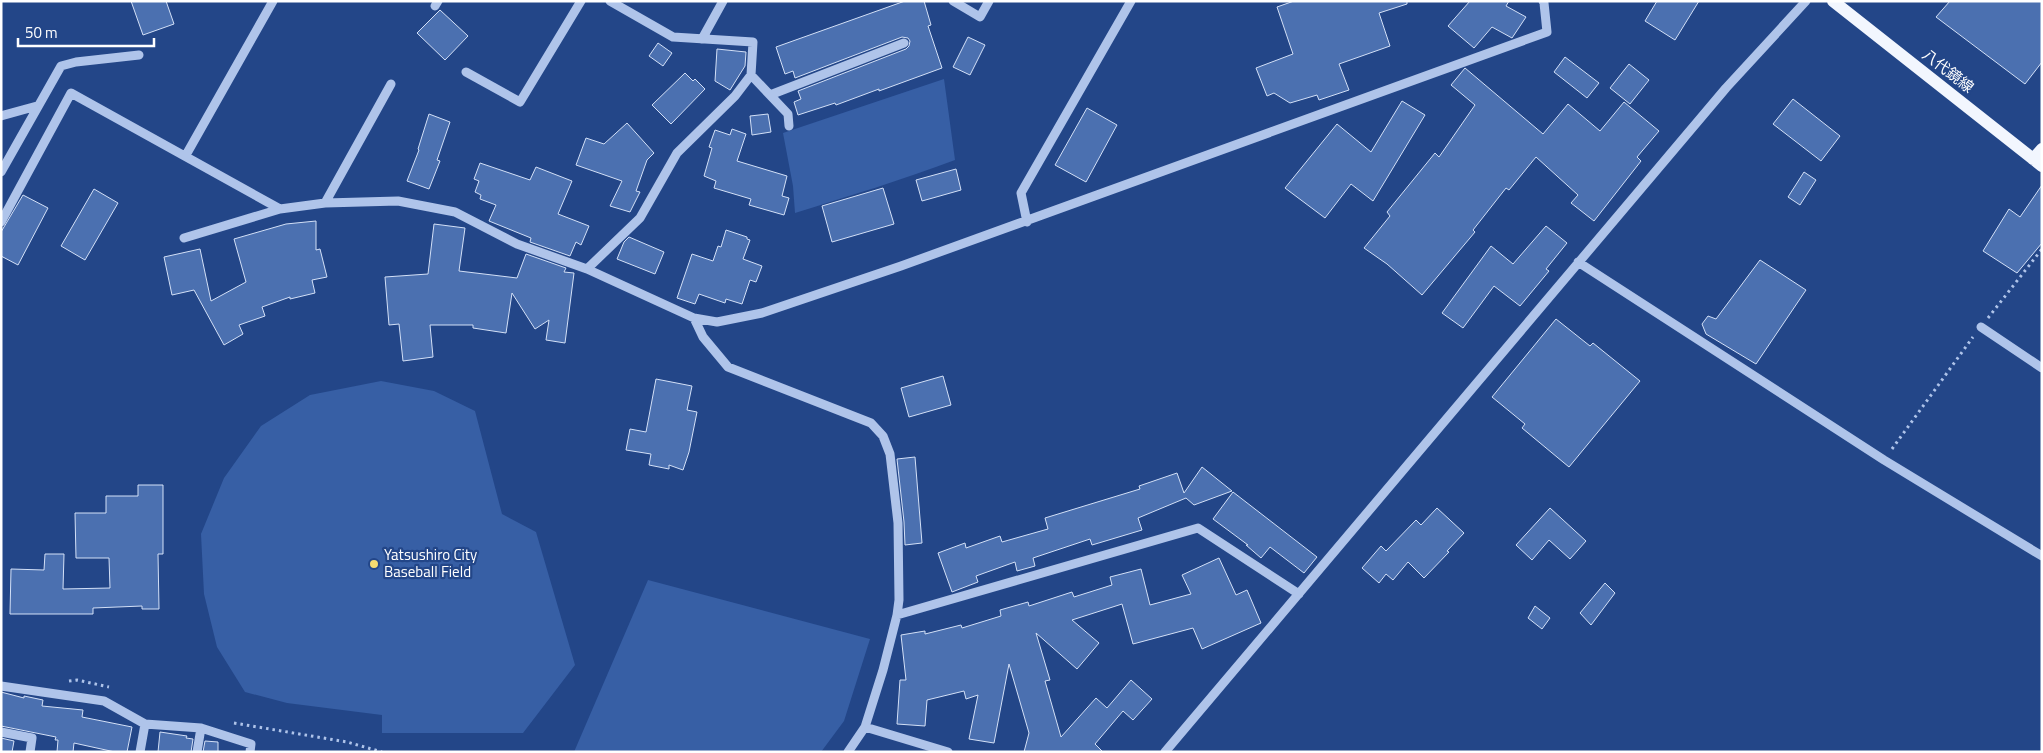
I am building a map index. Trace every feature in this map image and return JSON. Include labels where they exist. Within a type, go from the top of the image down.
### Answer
[{"type":"main road","name":"八代鏡線","points":[[1833,1],[2039,158]]},
{"type":"street","points":[[186,155],[273,1]]},
{"type":"street","points":[[466,72],[520,102],[581,1]]},
{"type":"street","points":[[587,269],[640,218],[676,153],[735,96],[751,74],[753,42],[673,37],[610,1]]},
{"type":"street","points":[[702,39],[723,1]]},
{"type":"street","points":[[953,1],[980,17],[989,1]]},
{"type":"street","points":[[1027,222],[1021,194],[1131,1]]},
{"type":"street","points":[[184,238],[280,209],[325,203],[398,201],[455,212],[517,244],[587,269],[694,318],[717,322],[762,313],[1027,222],[1547,32],[1543,1]]},
{"type":"street","points":[[1165,752],[1726,88],[1806,1]]},
{"type":"street","points":[[770,95],[904,43]]},
{"type":"street","points":[[1,172],[60,66],[76,62],[139,55]]},
{"type":"street","points":[[751,74],[788,114],[789,126]]},
{"type":"street","points":[[325,203],[391,84]]},
{"type":"street","points":[[1,222],[71,93],[186,155],[280,209]]},
{"type":"street","points":[[1,116],[37,106]]},
{"type":"street","points":[[1578,262],[1884,460],[2042,556]]},
{"type":"street","points":[[694,318],[703,337],[728,367],[871,423],[883,436],[890,454],[898,523],[900,571],[897,615],[883,670],[865,727],[848,752]]},
{"type":"street","points":[[1981,327],[2042,368]]},
{"type":"street","points":[[897,615],[1198,528],[1299,594]]},
{"type":"street","points":[[1,686],[104,701],[145,724],[201,728],[251,744],[250,752]]},
{"type":"street","points":[[140,752],[145,724]]},
{"type":"street","points":[[865,727],[948,752]]},
{"type":"street","points":[[197,752],[201,728]]},
{"type":"street","points":[[1,732],[32,738],[30,752]]},
{"type":"path","points":[[1884,460],[1981,327],[2042,249]]},
{"type":"path","points":[[61,681],[77,680],[106,686],[114,690]]},
{"type":"path","points":[[230,722],[347,742],[382,752]]},
{"type":"shaded area","points":[[944,79],[955,160],[795,213],[793,186],[783,133]]},
{"type":"shaded area","name":"Yatsushiro City Baseball Field","points":[[381,381],[434,391],[475,411],[502,514],[536,532],[575,665],[523,733],[382,733],[382,715],[287,703],[245,692],[217,647],[204,594],[201,534],[224,478],[261,426],[310,395]]},
{"type":"shaded area","points":[[648,580],[870,639],[844,721],[821,752],[574,752]]},
{"type":"building","points":[[131,1],[166,1],[174,24],[143,35]]},
{"type":"building","points":[[905,1],[924,1],[931,25],[928,26],[942,68],[879,91],[879,89],[836,105],[835,103],[798,115],[794,102],[801,99],[798,91],[906,49],[910,41],[908,38],[902,37],[795,78],[793,71],[785,74],[776,47]]},
{"type":"building","points":[[1294,1],[1407,1],[1407,4],[1379,13],[1390,46],[1339,64],[1349,90],[1319,100],[1317,95],[1290,103],[1274,93],[1267,96],[1256,68],[1293,54],[1277,7]]},
{"type":"building","points":[[1470,1],[1509,1],[1506,6],[1526,17],[1512,38],[1492,27],[1474,48],[1448,26]]},
{"type":"building","points":[[1657,1],[1699,1],[1675,40],[1645,21]]},
{"type":"building","points":[[1950,1],[2042,1],[2042,62],[2025,84],[1936,17]]},
{"type":"building","points":[[440,10],[468,36],[445,60],[417,33]]},
{"type":"building","points":[[968,37],[985,45],[970,75],[953,67]]},
{"type":"building","points":[[658,43],[672,53],[663,66],[649,56]]},
{"type":"building","points":[[717,49],[746,52],[745,66],[730,90],[715,81]]},
{"type":"building","points":[[1565,57],[1599,83],[1587,98],[1554,72]]},
{"type":"building","points":[[1629,64],[1649,80],[1630,104],[1610,88]]},
{"type":"building","points":[[1465,68],[1543,134],[1568,104],[1600,131],[1624,102],[1659,131],[1637,157],[1641,161],[1594,221],[1571,203],[1578,195],[1536,157],[1509,190],[1506,188],[1473,230],[1475,232],[1422,295],[1387,264],[1364,248],[1390,216],[1387,212],[1435,153],[1439,157],[1475,105],[1451,85]]},
{"type":"building","points":[[685,73],[693,81],[695,79],[705,89],[671,124],[652,105]]},
{"type":"building","points":[[1793,99],[1840,136],[1821,161],[1773,124]]},
{"type":"building","points":[[1402,101],[1425,115],[1373,201],[1351,184],[1325,218],[1285,188],[1337,124],[1371,152]]},
{"type":"building","points":[[1087,108],[1117,125],[1086,182],[1055,165]]},
{"type":"building","points":[[429,114],[450,122],[437,160],[440,161],[429,189],[407,181],[419,150]]},
{"type":"building","points":[[768,114],[771,132],[752,135],[750,116]]},
{"type":"building","points":[[627,123],[654,153],[647,160],[636,191],[640,192],[630,212],[610,206],[622,181],[576,165],[586,138],[604,144]]},
{"type":"building","points":[[732,129],[746,134],[737,161],[787,176],[782,196],[789,198],[784,215],[749,205],[751,199],[714,188],[716,181],[704,176],[712,148],[709,147],[715,130],[730,135]]},
{"type":"building","points":[[480,163],[530,180],[536,167],[572,181],[558,214],[589,226],[581,245],[576,242],[570,256],[530,242],[531,238],[489,221],[496,205],[480,199],[481,195],[475,192],[479,181],[474,179]]},
{"type":"building","points":[[956,169],[961,190],[922,201],[916,180]]},
{"type":"building","points":[[1804,172],[1816,180],[1800,205],[1788,197]]},
{"type":"building","points":[[2042,185],[2042,243],[2017,273],[1983,251],[2009,209],[2020,217]]},
{"type":"building","points":[[883,188],[894,224],[832,242],[822,206]]},
{"type":"building","points":[[94,189],[118,203],[85,260],[61,246]]},
{"type":"building","points":[[23,195],[48,208],[18,265],[1,256],[1,232]]},
{"type":"building","points":[[316,221],[316,250],[320,249],[327,277],[312,280],[315,293],[290,299],[290,297],[262,307],[265,316],[239,325],[243,334],[224,345],[194,290],[172,295],[164,257],[200,249],[211,301],[246,282],[234,239],[286,224]]},
{"type":"building","points":[[434,224],[465,228],[459,271],[517,278],[526,254],[566,268],[564,272],[574,273],[565,343],[546,340],[549,320],[535,329],[512,293],[506,333],[473,328],[473,325],[430,325],[433,357],[403,361],[399,324],[389,325],[385,277],[428,274]]},
{"type":"building","points":[[1546,226],[1567,243],[1546,269],[1549,271],[1520,306],[1494,286],[1463,328],[1442,313],[1491,246],[1513,264]]},
{"type":"building","points":[[726,230],[747,237],[750,240],[743,259],[762,266],[756,282],[750,280],[742,304],[726,299],[725,303],[699,294],[695,304],[677,298],[692,254],[713,261],[718,246],[721,247]]},
{"type":"building","points":[[629,237],[664,252],[655,274],[617,259],[624,242]]},
{"type":"building","points":[[1760,260],[1806,290],[1756,364],[1706,334],[1702,324],[1708,316],[1716,319]]},
{"type":"building","points":[[1556,319],[1590,346],[1593,343],[1640,381],[1569,467],[1522,428],[1525,424],[1492,397]]},
{"type":"building","points":[[943,376],[951,405],[909,417],[901,388]]},
{"type":"building","points":[[656,379],[692,386],[687,410],[697,412],[689,452],[683,470],[669,465],[669,469],[649,465],[651,454],[626,450],[630,429],[646,432]]},
{"type":"building","points":[[915,457],[922,543],[905,545],[897,459]]},
{"type":"building","points":[[1202,467],[1232,491],[1194,505],[1186,498],[1138,518],[1142,530],[1092,545],[1090,539],[1033,558],[1035,566],[1017,571],[1015,562],[976,576],[978,582],[952,592],[938,553],[965,543],[966,548],[1000,536],[1002,542],[1048,529],[1045,518],[1140,489],[1139,486],[1177,473],[1184,493]]},
{"type":"building","points":[[138,485],[163,485],[163,554],[158,554],[159,609],[142,609],[142,606],[93,608],[93,614],[10,614],[11,569],[44,570],[45,554],[64,554],[63,589],[110,588],[109,558],[76,558],[75,513],[106,513],[106,496],[138,496]]},
{"type":"building","points":[[1233,492],[1317,557],[1304,573],[1270,547],[1261,558],[1246,545],[1248,545],[1213,519]]},
{"type":"building","points":[[1437,508],[1464,533],[1424,578],[1408,562],[1393,580],[1386,574],[1379,583],[1362,568],[1381,546],[1386,551],[1416,520],[1421,525]]},
{"type":"building","points":[[1550,508],[1586,541],[1570,559],[1549,540],[1532,560],[1516,545]]},
{"type":"building","points":[[1219,558],[1236,595],[1247,590],[1261,623],[1202,649],[1193,628],[1133,644],[1122,604],[1072,620],[1099,643],[1077,669],[1036,633],[1050,680],[1045,681],[1061,737],[1096,698],[1107,708],[1131,680],[1152,699],[1133,720],[1123,711],[1095,744],[1103,752],[1024,752],[1029,733],[1009,664],[994,743],[969,739],[978,695],[966,699],[964,691],[927,700],[925,726],[897,724],[900,680],[906,680],[901,635],[925,631],[925,634],[961,625],[962,628],[1001,616],[1000,610],[1028,602],[1029,606],[1072,592],[1074,597],[1112,585],[1110,577],[1141,569],[1150,605],[1191,594],[1182,575]]},
{"type":"building","points":[[1605,583],[1615,593],[1591,625],[1580,613]]},
{"type":"building","points":[[1535,606],[1550,618],[1542,629],[1528,618]]},
{"type":"building","points":[[1,692],[24,698],[24,696],[43,700],[42,706],[83,710],[82,717],[132,727],[127,752],[115,752],[74,743],[73,752],[57,752],[58,740],[55,740],[56,737],[1,726]]},
{"type":"building","points":[[160,732],[187,736],[186,738],[193,739],[191,752],[158,752]]},
{"type":"building","points":[[1,738],[14,741],[12,752],[1,752]]},
{"type":"building","points":[[205,741],[218,742],[218,752],[203,752]]},
{"type":"place","name":"Yatsushiro City Baseball Field","points":[[374,564]]}]
